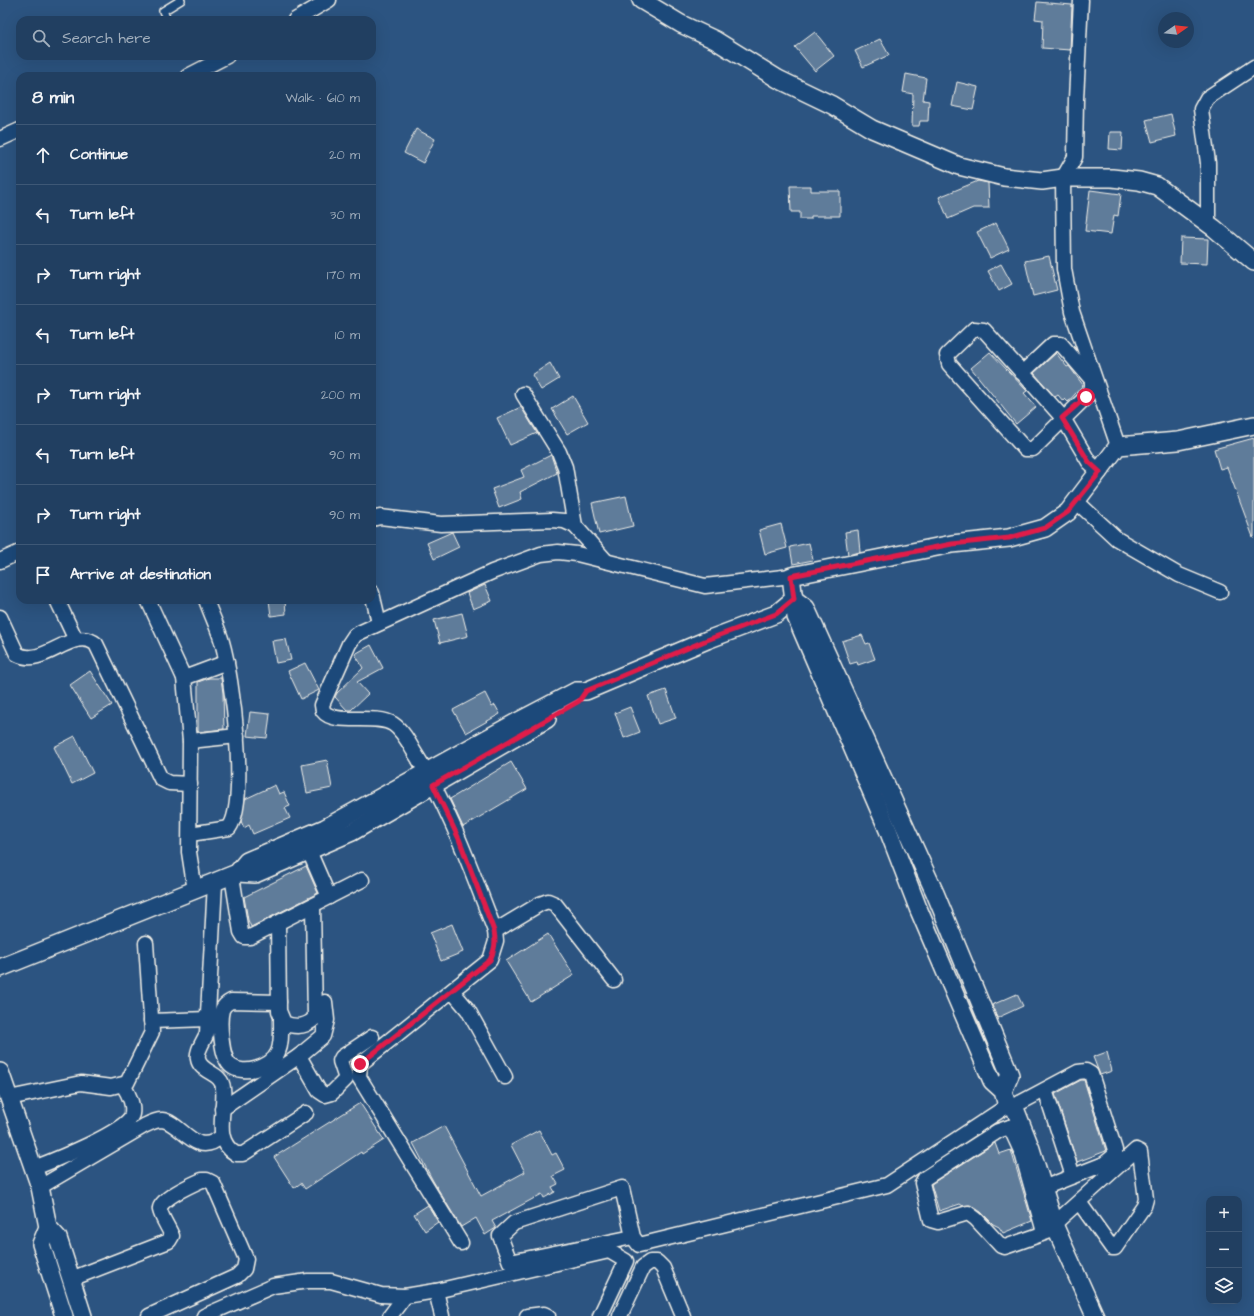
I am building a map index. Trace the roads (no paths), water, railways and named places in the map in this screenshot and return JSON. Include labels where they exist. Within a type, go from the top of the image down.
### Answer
[{"type":"street","points":[[302,16],[329,0]]},
{"type":"street","points":[[641,0],[681,24],[715,40],[778,79],[832,105],[872,129],[959,166],[1004,178],[1042,182],[1063,178],[1112,178],[1157,186],[1208,224],[1254,262]]},
{"type":"street","points":[[1082,0],[1076,100],[1075,157],[1063,178],[1064,269],[1067,292],[1072,312],[1118,446]]},
{"type":"street","points":[[196,72],[219,60]]},
{"type":"street","points":[[1208,224],[1208,162],[1201,109],[1202,104],[1207,98],[1254,67]]},
{"type":"street","points":[[0,139],[16,132]]},
{"type":"street","points":[[1022,373],[1053,344],[1061,344],[1092,380],[1092,388],[1086,397],[1062,418],[1033,449],[1025,449],[949,364],[947,355],[974,329],[984,330],[1022,373],[1062,418],[1089,462],[1100,472]]},
{"type":"street","points":[[523,394],[559,452],[566,467],[575,526]]},
{"type":"street","points":[[1118,446],[1178,441],[1254,425]]},
{"type":"street","points":[[461,1243],[359,1077],[358,1070],[360,1064],[490,960],[496,941],[494,931],[459,839],[430,779],[401,731],[393,724],[382,720],[331,717],[323,711],[322,705],[349,644],[355,636],[379,623],[492,572],[541,554],[558,552],[577,554],[706,586],[791,576],[952,544],[1009,538],[1045,528],[1068,512],[1100,472],[1118,446]]},
{"type":"street","points":[[1076,501],[1117,539],[1179,575],[1220,592]]},
{"type":"street","points":[[376,518],[380,517],[441,524],[552,520],[564,521],[575,526],[606,561]]},
{"type":"street","points":[[0,561],[16,554]]},
{"type":"street","points":[[791,576],[796,617],[888,830],[921,915],[992,1081],[1008,1101],[1022,1153],[1051,1228],[1095,1316]]},
{"type":"street","points":[[0,968],[234,875],[255,874],[309,851],[349,824],[518,728],[576,691],[586,691],[707,640],[776,614],[794,599]]},
{"type":"street","points":[[59,604],[76,640]]},
{"type":"street","points":[[151,604],[184,678],[190,741],[189,852],[195,891]]},
{"type":"street","points":[[190,834],[229,828],[234,821],[238,775],[236,721],[227,662],[222,642],[208,604]]},
{"type":"street","points":[[375,604],[379,623]]},
{"type":"street","points":[[0,616],[17,654],[22,657],[31,657],[43,654],[83,638],[96,644],[161,779],[169,783],[190,784]]},
{"type":"street","points":[[184,678],[227,662]]},
{"type":"street","points":[[190,741],[237,736]]},
{"type":"street","points":[[349,824],[325,828],[247,861],[234,875],[241,932],[244,937],[250,937],[362,880]]},
{"type":"street","points":[[309,851],[329,897]]},
{"type":"street","points":[[215,883],[207,1033],[198,1052],[198,1059],[200,1065],[222,1081],[222,1136],[225,1144],[236,1154],[243,1154],[306,1113]]},
{"type":"street","points":[[494,931],[540,904],[548,901],[555,904],[614,980]]},
{"type":"street","points":[[281,1018],[284,1023],[297,1026],[310,1023],[316,1018],[313,906]]},
{"type":"street","points":[[278,923],[281,1043],[277,1056],[273,1061],[250,1071],[231,1066],[225,1059],[223,1049],[221,1018],[222,1008],[230,1001],[279,1002]]},
{"type":"street","points":[[9,1098],[81,1083],[111,1086],[123,1085],[130,1079],[152,1032],[146,943]]},
{"type":"street","points":[[452,990],[468,1010],[505,1077]]},
{"type":"street","points":[[222,1109],[299,1056],[323,1036],[327,1020],[325,1002]]},
{"type":"street","points":[[151,1021],[208,1019]]},
{"type":"street","points":[[299,1056],[319,1091],[325,1095],[332,1093],[346,1079],[341,1067],[340,1061],[342,1057],[372,1037]]},
{"type":"street","points":[[633,1236],[510,1262],[500,1236],[514,1223],[622,1188],[633,1236],[639,1245],[887,1185],[1008,1101],[1045,1090],[1078,1072],[1086,1071],[1091,1074],[1115,1150],[1115,1156],[1104,1164],[1043,1188]]},
{"type":"street","points":[[0,1072],[40,1187],[48,1227],[58,1238],[83,1316]]},
{"type":"street","points":[[34,1168],[61,1158],[114,1132],[130,1120],[132,1114],[132,1104],[123,1085]]},
{"type":"street","points":[[1045,1090],[1073,1176]]},
{"type":"street","points":[[40,1187],[156,1120],[164,1120],[186,1136],[201,1143],[215,1143],[222,1136]]},
{"type":"street","points":[[1015,1125],[1031,1149],[1043,1188],[1051,1228]]},
{"type":"street","points":[[1015,1125],[998,1131],[923,1180],[931,1220],[938,1222],[968,1213],[976,1219],[1001,1246],[1005,1247],[1051,1228],[1079,1202],[1136,1150],[1140,1152],[1146,1199],[1144,1206],[1115,1248],[1112,1248],[1079,1202]]},
{"type":"street","points":[[71,1279],[170,1241],[172,1236],[159,1210],[160,1204],[202,1180],[208,1180],[213,1183],[246,1259],[244,1269],[236,1276],[149,1316]]},
{"type":"street","points":[[48,1227],[41,1244],[64,1316]]},
{"type":"street","points":[[209,1315],[274,1286],[308,1280],[331,1281],[381,1295],[405,1296],[436,1291],[609,1251],[626,1261],[600,1316]]},
{"type":"street","points":[[620,1316],[643,1267],[650,1262],[657,1262],[663,1268],[683,1316]]},
{"type":"street","points":[[436,1291],[442,1316]]},
{"type":"street","points":[[390,1316],[405,1296]]},
{"type":"street","points":[[670,1316],[677,1302]]},
{"type":"street","points":[[527,1316],[544,1314],[548,1316]]},
{"type":"lane","points":[[165,16],[163,11],[181,0]]}]
